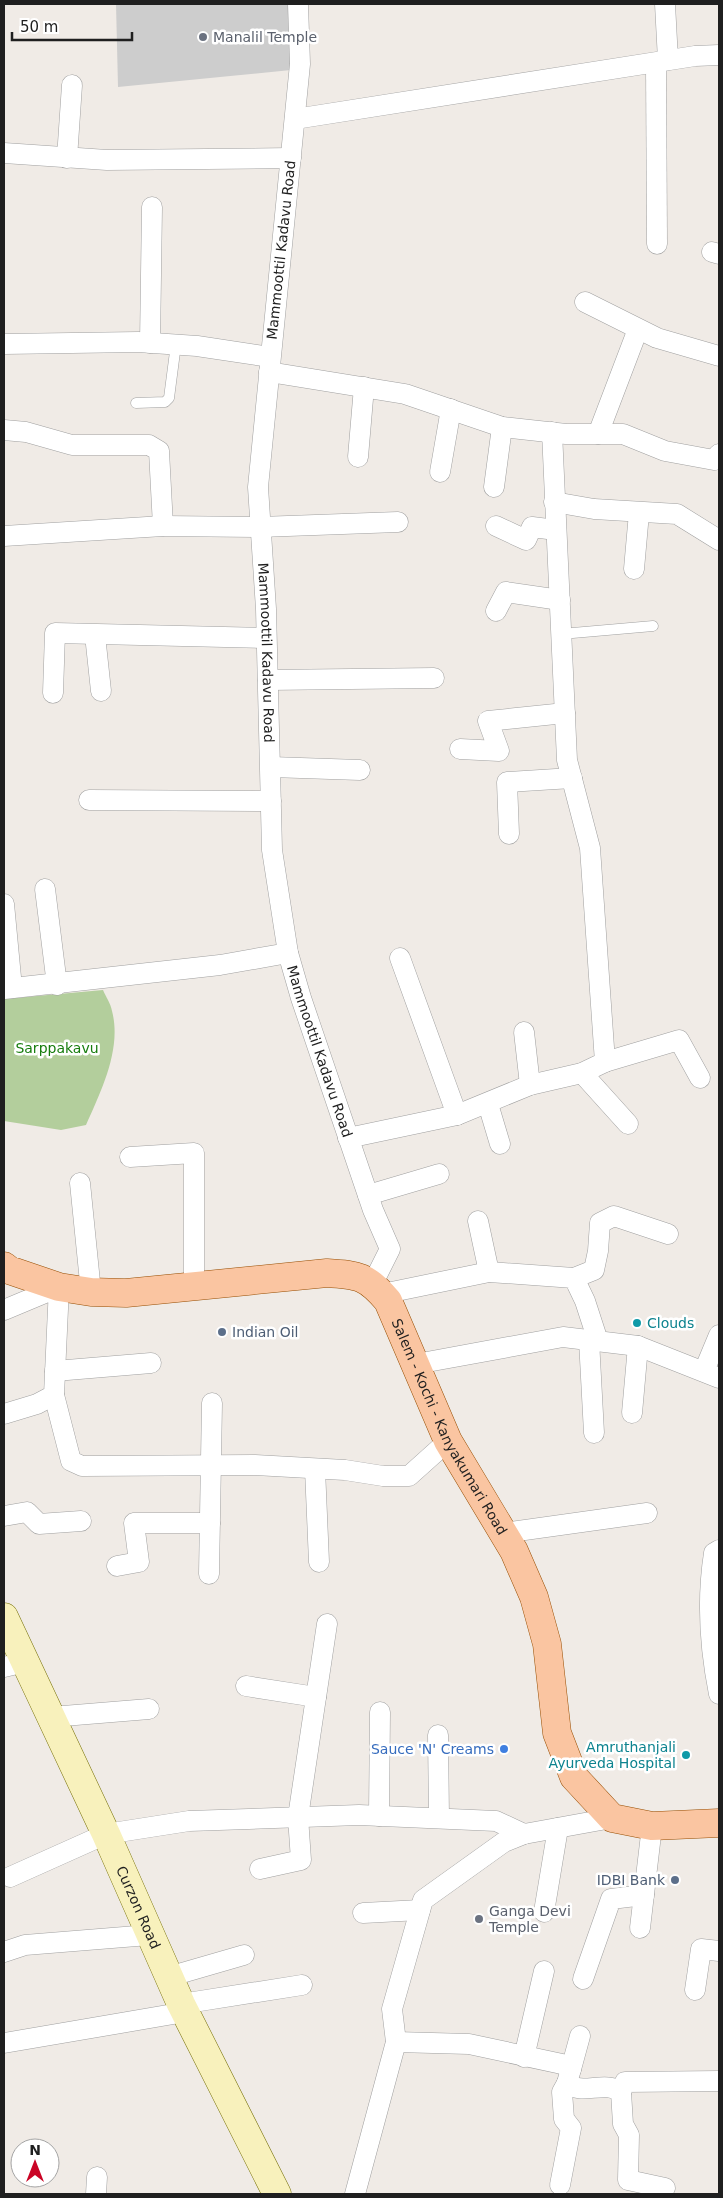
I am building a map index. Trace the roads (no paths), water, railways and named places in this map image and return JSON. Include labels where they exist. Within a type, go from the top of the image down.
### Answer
[{"type":"main road","points":[[4,1266],[10,1270],[60,1287],[92,1292],[126,1293],[327,1272],[354,1274],[377,1288]]},
{"type":"main road","name":"Salem - Kochi - Kanyakumari Road","points":[[377,1288],[388,1301],[448,1441],[514,1551],[534,1597],[547,1644],[557,1733],[562,1749],[574,1777],[612,1818]]},
{"type":"main road","name":"Curzon Road","points":[[4,1617],[14,1665],[51,1717],[106,1834],[168,1977],[278,2194]]},
{"type":"main road","points":[[612,1818],[652,1826],[719,1823]]},
{"type":"street","name":"Mammoottil Kadavu Road","points":[[298,4],[300,64],[259,467],[260,527],[266,609],[272,850],[288,953],[301,998],[368,1195],[390,1249],[377,1288]]},
{"type":"street","points":[[657,244],[665,4]]},
{"type":"street","points":[[295,119],[662,62],[719,55]]},
{"type":"street","points":[[67,158],[72,85]]},
{"type":"street","points":[[4,153],[107,160],[291,158]]},
{"type":"street","points":[[150,343],[152,207]]},
{"type":"street","points":[[585,302],[657,338],[719,356]]},
{"type":"street","points":[[598,434],[638,328]]},
{"type":"street","points":[[4,344],[95,341],[197,346],[364,387],[405,394],[502,427],[552,432],[623,434],[665,451],[714,460],[719,454]]},
{"type":"street","points":[[358,457],[364,387]]},
{"type":"street","points":[[440,472],[451,409]]},
{"type":"street","points":[[494,487],[502,427]]},
{"type":"street","points":[[4,430],[26,432],[72,445],[149,445],[159,451],[163,526]]},
{"type":"street","points":[[552,432],[568,760],[590,848],[605,1062]]},
{"type":"street","points":[[554,502],[594,509],[677,514],[719,540]]},
{"type":"street","points":[[634,570],[639,512]]},
{"type":"street","points":[[4,536],[163,526],[260,527],[398,522]]},
{"type":"street","points":[[496,526],[526,540],[532,527],[556,530]]},
{"type":"street","points":[[496,611],[506,592],[560,600]]},
{"type":"street","points":[[53,693],[56,633],[266,638]]},
{"type":"street","points":[[95,635],[102,691]]},
{"type":"street","points":[[268,680],[434,678]]},
{"type":"street","points":[[460,749],[499,751],[488,721],[565,713]]},
{"type":"street","points":[[271,767],[360,770]]},
{"type":"street","points":[[509,834],[507,782],[572,778]]},
{"type":"street","points":[[88,800],[271,801]]},
{"type":"street","points":[[45,888],[57,984]]},
{"type":"street","points":[[4,904],[8,989],[220,965],[288,953]]},
{"type":"street","points":[[400,958],[457,1115]]},
{"type":"street","points":[[524,1032],[530,1085]]},
{"type":"street","points":[[348,1138],[457,1115],[488,1104],[530,1085],[582,1073],[605,1062],[678,1040],[700,1078]]},
{"type":"street","points":[[582,1073],[628,1124]]},
{"type":"street","points":[[488,1104],[500,1144]]},
{"type":"street","points":[[130,1157],[194,1153],[194,1286]]},
{"type":"street","points":[[368,1195],[439,1174]]},
{"type":"street","points":[[80,1183],[92,1292]]},
{"type":"street","points":[[377,1288],[489,1272],[574,1278],[594,1270],[598,1251],[600,1223],[614,1216],[668,1234]]},
{"type":"street","points":[[478,1221],[489,1272]]},
{"type":"street","points":[[574,1278],[585,1301],[593,1341],[594,1433]]},
{"type":"street","points":[[4,1310],[60,1287],[54,1395],[70,1461],[82,1466],[211,1465],[315,1468],[345,1470],[383,1476],[409,1476],[448,1441]]},
{"type":"street","points":[[416,1364],[563,1337],[638,1346],[711,1374],[719,1335]]},
{"type":"street","points":[[632,1413],[638,1346]]},
{"type":"street","points":[[55,1371],[151,1364]]},
{"type":"street","points":[[4,1414],[37,1404],[54,1395]]},
{"type":"street","points":[[209,1574],[212,1402]]},
{"type":"street","points":[[315,1468],[319,1562]]},
{"type":"street","points":[[4,1516],[27,1512],[38,1524],[81,1521]]},
{"type":"street","points":[[503,1533],[647,1514]]},
{"type":"street","points":[[117,1566],[139,1562],[134,1523],[210,1523]]},
{"type":"street","points":[[719,1550],[714,1553],[710,1576],[713,1664],[719,1694]]},
{"type":"street","points":[[260,1869],[301,1860],[298,1817],[326,1624]]},
{"type":"street","points":[[246,1686],[316,1697]]},
{"type":"street","points":[[51,1717],[149,1709]]},
{"type":"street","points":[[379,1816],[380,1712]]},
{"type":"street","points":[[438,1735],[439,1818]]},
{"type":"street","points":[[10,1877],[106,1834],[188,1821],[379,1816],[439,1818],[496,1821],[524,1834]]},
{"type":"street","points":[[355,2194],[396,2042],[392,2009],[422,1900],[504,1842],[524,1834],[612,1818]]},
{"type":"street","points":[[640,1928],[652,1826]]},
{"type":"street","points":[[544,1912],[558,1828]]},
{"type":"street","points":[[583,1979],[611,1899],[644,1894]]},
{"type":"street","points":[[362,1913],[420,1910]]},
{"type":"street","points":[[4,1952],[25,1945],[149,1935]]},
{"type":"street","points":[[695,1990],[701,1949],[719,1951]]},
{"type":"street","points":[[168,1977],[244,1955]]},
{"type":"street","points":[[524,2057],[544,1970]]},
{"type":"street","points":[[4,2043],[302,1985]]},
{"type":"street","points":[[560,2185],[571,2128],[564,2119],[562,2092],[569,2076],[580,2036]]},
{"type":"street","points":[[396,2042],[469,2044],[562,2064],[569,2076],[570,2086],[579,2088],[608,2086],[616,2088],[621,2092]]},
{"type":"street","points":[[664,2188],[628,2180],[629,2135],[623,2124],[621,2092],[625,2082],[719,2082]]},
{"type":"lane","points":[[136,403],[165,402],[170,398],[176,344]]},
{"type":"lane","points":[[561,634],[653,626]]},
{"type":"place","name":"Manalil Temple","points":[[203,37]]},
{"type":"place","name":"Clouds","points":[[637,1323]]},
{"type":"place","name":"Indian Oil","points":[[222,1332]]},
{"type":"place","name":"Sauce 'N' Creams","points":[[504,1749]]},
{"type":"place","name":"Amruthanjali Ayurveda Hospital","points":[[686,1755]]},
{"type":"place","name":"IDBI Bank","points":[[675,1880]]},
{"type":"place","name":"Ganga Devi Temple","points":[[479,1919]]},
{"type":"park label","name":"Sarppakavu","points":[[57,1048]]}]
